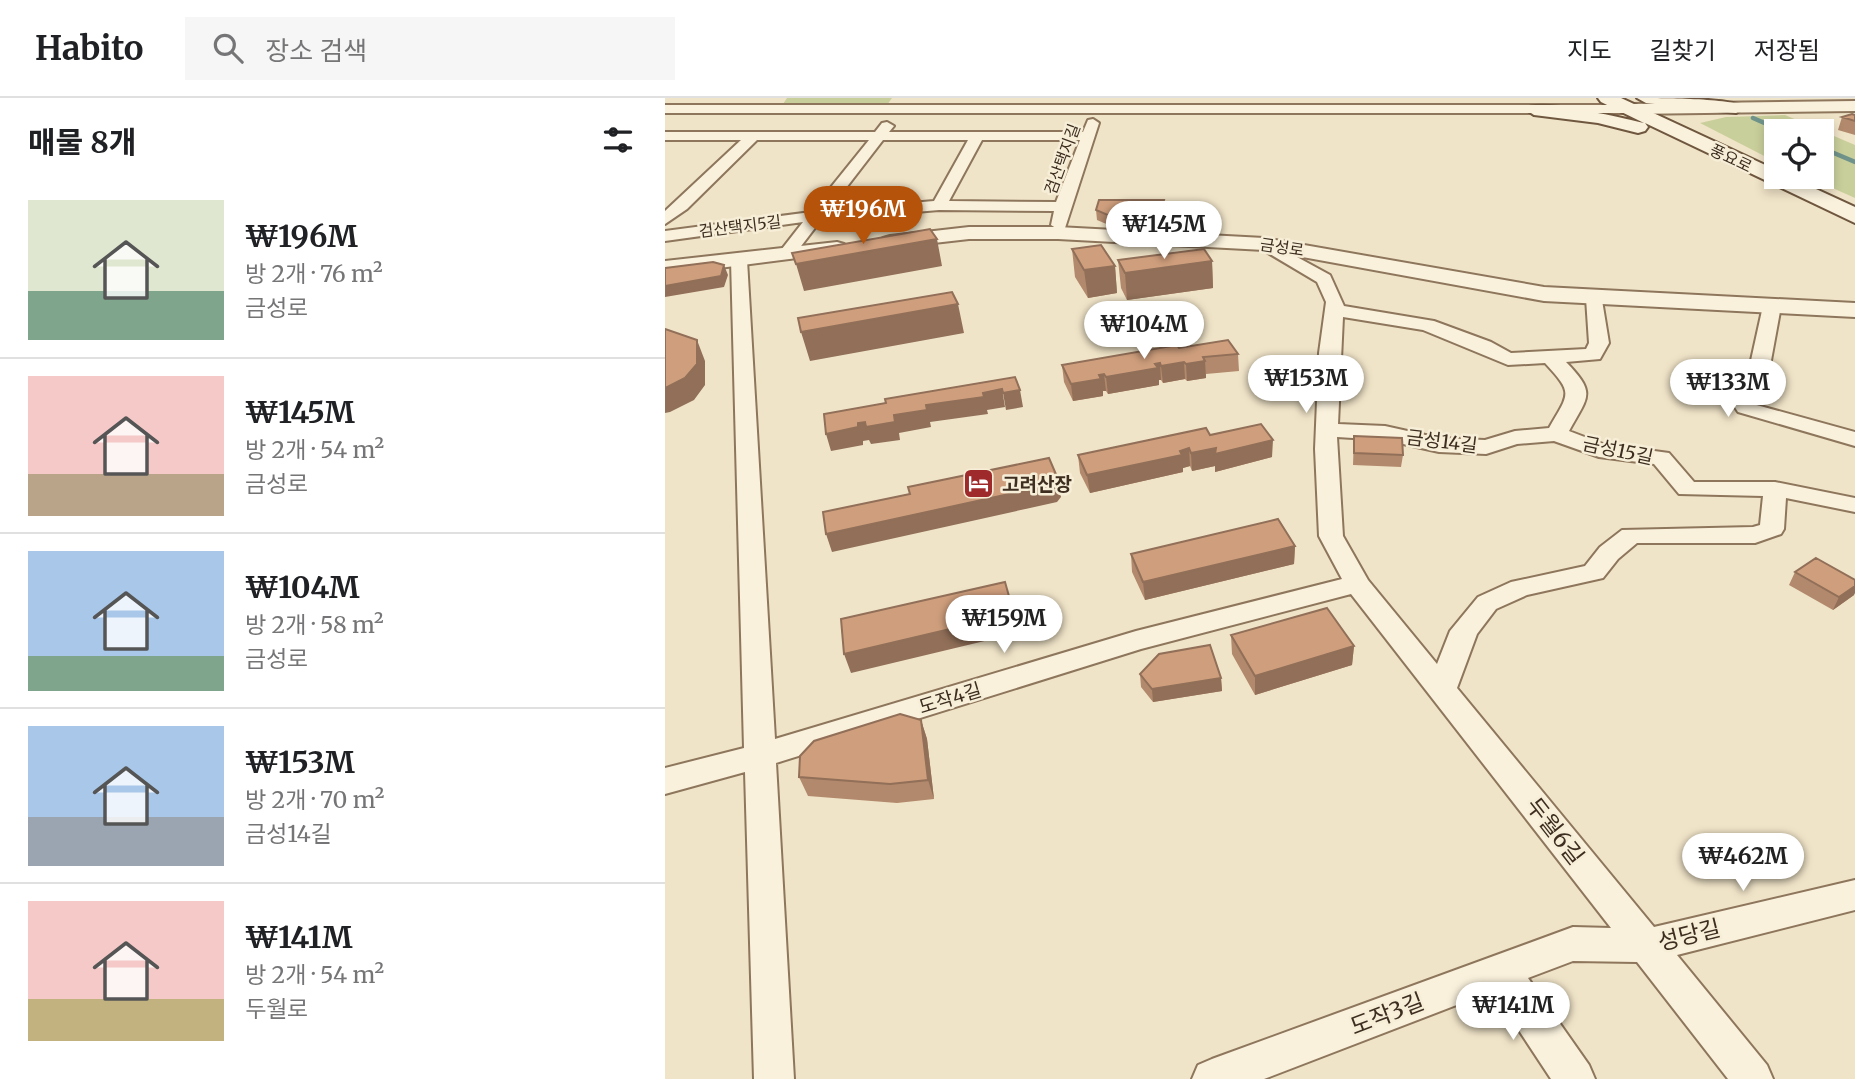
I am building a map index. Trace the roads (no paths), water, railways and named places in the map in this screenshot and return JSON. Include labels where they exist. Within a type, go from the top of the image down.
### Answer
[{"type":"main road","points":[[1534,108],[1564,98]]},
{"type":"main road","name":"풍요로","points":[[1607,98],[1638,103],[1704,146],[1855,216]]},
{"type":"main road","points":[[1638,103],[1736,107]]},
{"type":"main road","points":[[1534,108],[1609,119],[1704,146],[1707,132],[1693,125],[1692,118],[1736,107]]},
{"type":"street","points":[[786,254],[911,98]]},
{"type":"street","points":[[665,109],[899,111],[1100,103],[1534,108],[1638,103]]},
{"type":"street","name":"검산택지길","points":[[1058,233],[1062,207],[1100,103]]},
{"type":"street","points":[[1736,107],[1855,106]]},
{"type":"street","points":[[665,136],[1089,136]]},
{"type":"street","name":"검산택지5길","points":[[665,219],[754,136]]},
{"type":"street","points":[[939,205],[977,136]]},
{"type":"street","name":"검산택지5길","points":[[665,236],[816,216],[939,205],[1062,207]]},
{"type":"street","name":"금성로","points":[[665,268],[969,233],[1058,233],[1264,244],[1543,294],[1855,310]]},
{"type":"street","points":[[1264,244],[1324,279],[1335,302],[1329,353],[1327,430],[1331,536],[1357,584]]},
{"type":"street","points":[[739,260],[774,1079]]},
{"type":"street","points":[[1334,310],[1427,325],[1484,346],[1508,359],[1552,359],[1593,355],[1599,343],[1595,298]]},
{"type":"street","points":[[1772,306],[1761,366],[1737,396],[1745,408],[1855,439]]},
{"type":"street","name":"금성15길","points":[[1552,359],[1575,383],[1577,398],[1556,434],[1599,450],[1661,458],[1688,489],[1775,489],[1855,505]]},
{"type":"street","name":"금성14길","points":[[1327,430],[1385,433],[1439,445],[1486,447],[1515,438],[1556,434]]},
{"type":"street","points":[[1442,689],[1464,631],[1486,603],[1520,587],[1594,572],[1609,553],[1631,536],[1755,535],[1772,529],[1775,489]]},
{"type":"street","name":"도작4길","points":[[665,781],[762,755],[1136,641],[1357,584]]},
{"type":"street","name":"두월6길","points":[[1357,584],[1753,1079]]},
{"type":"street","name":"성당길","points":[[1645,946],[1855,895]]},
{"type":"street","name":"도작3길","points":[[1212,1079],[1573,944],[1645,946]]},
{"type":"street","points":[[1501,971],[1575,1079]]},
{"type":"waterway","points":[[1753,118],[1764,123]]},
{"type":"waterway","points":[[1834,153],[1855,162]]},
{"type":"place","name":"고려산장","points":[[979,484]]}]
